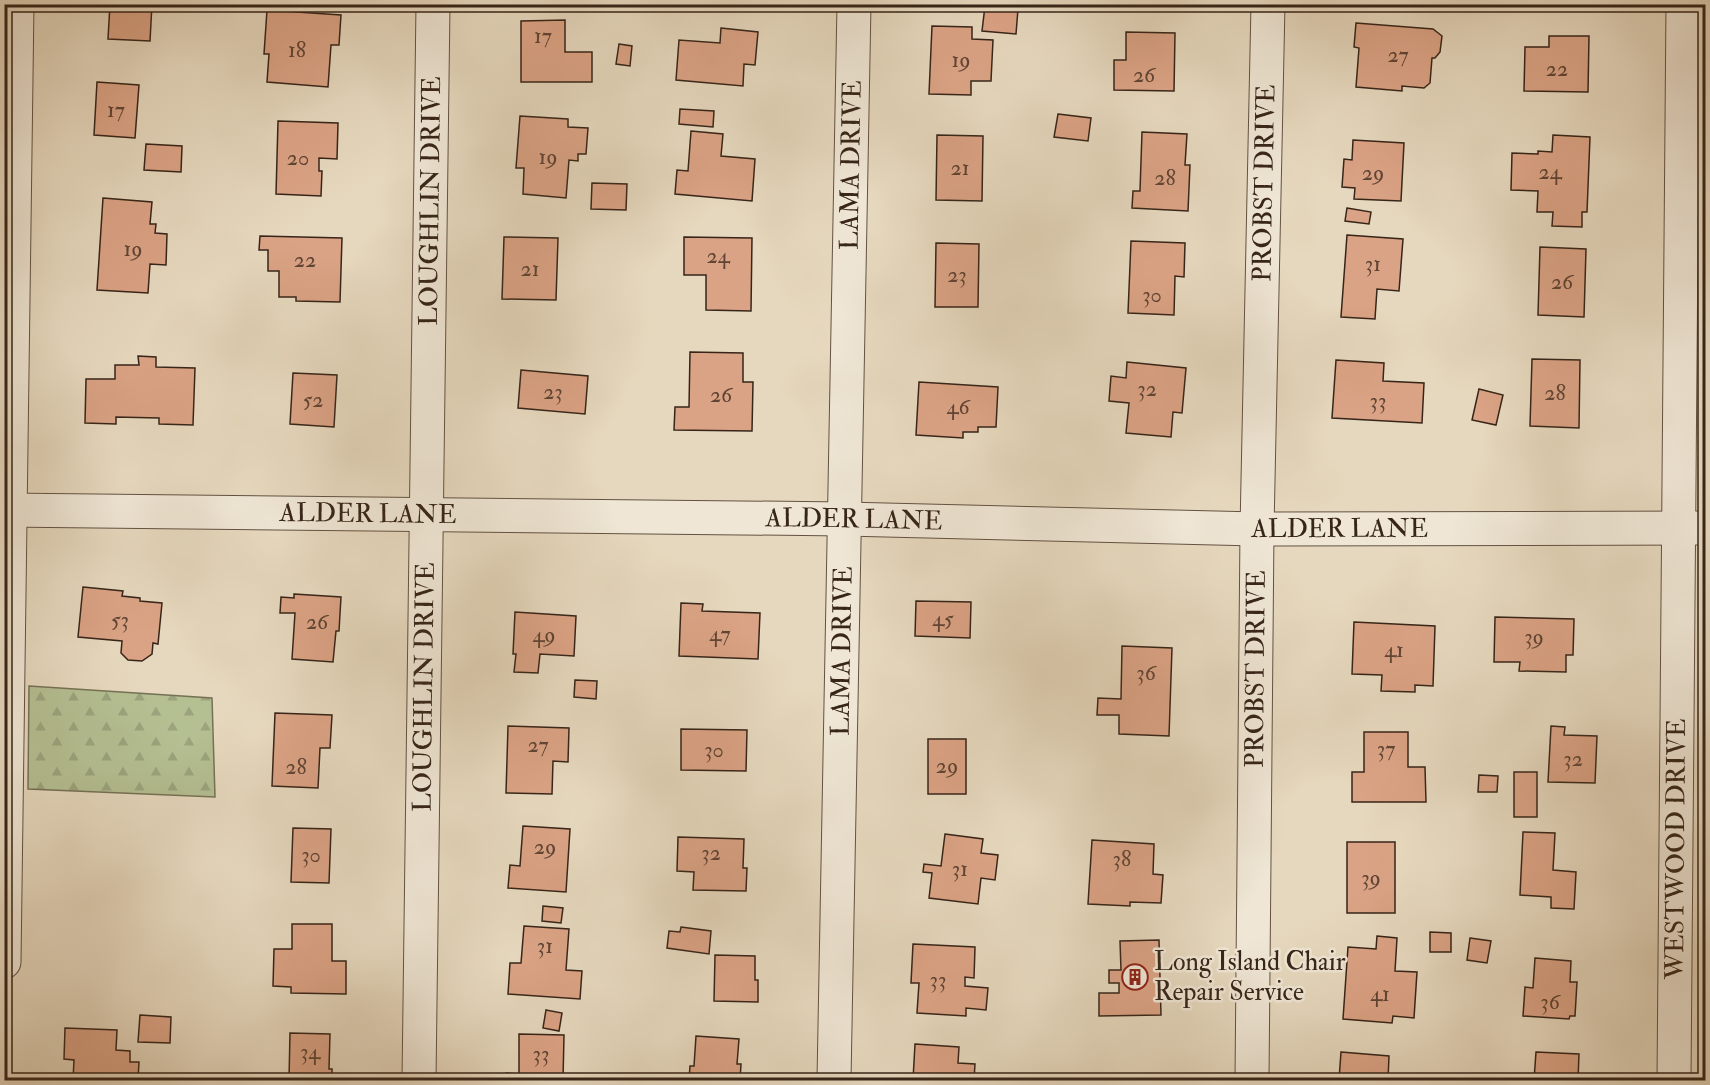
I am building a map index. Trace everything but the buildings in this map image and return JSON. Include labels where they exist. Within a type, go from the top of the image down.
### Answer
[{"type":"street","points":[[4,962],[8,510],[17,4]]},
{"type":"street","name":"LOUGHLIN DRIVE","points":[[419,1080],[434,4]]},
{"type":"street","name":"LAMA DRIVE","points":[[834,1080],[854,4]]},
{"type":"street","name":"PROBST DRIVE","points":[[1252,1080],[1257,529],[1268,4]]},
{"type":"street","name":"WESTWOOD DRIVE","points":[[1674,1080],[1692,528],[1683,4]]},
{"type":"street","name":"ALDER LANE","points":[[8,510],[845,519],[1257,529],[1692,528]]},
{"type":"green space","points":[[29,686],[212,698],[215,797],[28,789]]},
{"type":"place","name":"Long Island Chair Repair Service","points":[[1135,977]]}]
